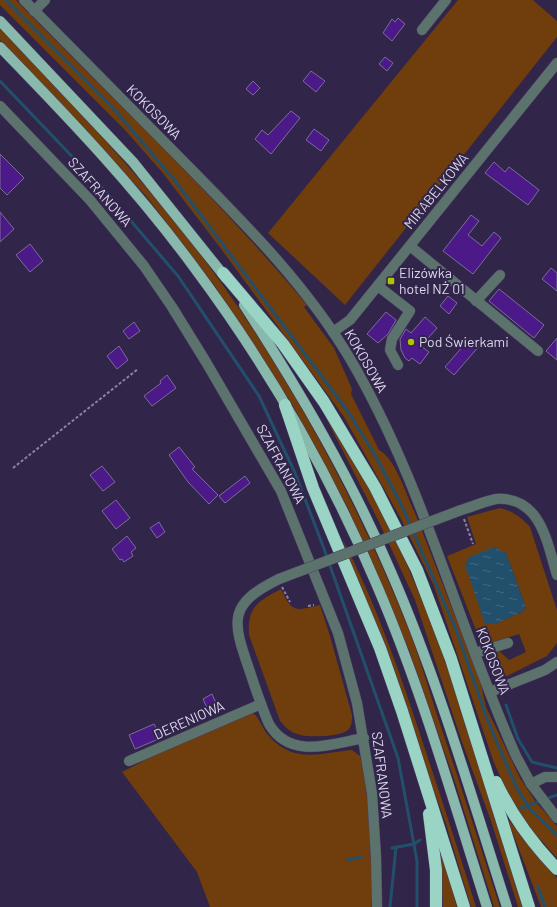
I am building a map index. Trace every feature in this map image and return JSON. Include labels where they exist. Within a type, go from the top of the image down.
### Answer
[{"type":"highway","points":[[222,273],[283,344],[328,409],[375,487],[417,570],[451,659],[529,907]]},
{"type":"highway","points":[[285,405],[313,488],[380,648],[424,779],[464,907]]},
{"type":"highway","points":[[480,753],[503,797],[516,817],[538,849],[557,868]]},
{"type":"highway","points":[[424,779],[434,855],[436,907]]},
{"type":"main road","points":[[0,21],[133,162],[222,273],[306,403],[345,474],[384,555],[432,676],[507,907]]},
{"type":"main road","points":[[0,47],[79,130],[163,226],[193,265],[239,330],[285,405],[334,494],[385,605],[427,721],[487,907]]},
{"type":"street","name":"KOKOSOWA","points":[[24,0],[256,236],[289,273],[333,332],[357,372],[390,433],[516,756],[531,784],[557,818]]},
{"type":"street","points":[[34,11],[45,0]]},
{"type":"street","points":[[422,30],[446,0]]},
{"type":"street","name":"MIRABELKOWA","points":[[333,332],[350,320],[557,63]]},
{"type":"street","name":"SZAFRANOWA","points":[[0,106],[90,200],[131,248],[172,307],[264,458],[289,508],[338,633],[354,688],[364,738],[375,828],[377,907]]},
{"type":"street","points":[[410,246],[538,351]]},
{"type":"street","points":[[476,300],[500,274]]},
{"type":"street","points":[[378,286],[410,311],[392,339],[390,350],[398,365]]},
{"type":"street","points":[[364,738],[315,747],[294,746],[280,738],[272,729],[261,704],[237,635],[237,618],[243,604],[258,589],[280,582],[497,499],[508,500],[524,506],[534,514],[540,524],[557,575]]},
{"type":"street","points":[[476,653],[508,642]]},
{"type":"street","points":[[490,692],[545,670],[557,662]]},
{"type":"street","name":"DERENIOWA","points":[[129,762],[261,704]]},
{"type":"street","points":[[531,784],[545,777],[557,778]]},
{"type":"path","points":[[14,468],[138,369]]},
{"type":"path","points":[[462,513],[473,544]]},
{"type":"path","points":[[280,582],[290,602]]},
{"type":"path","points":[[308,606],[314,605]]},
{"type":"shaded area","points":[[0,0],[16,0],[201,187],[273,265],[307,305],[304,307],[334,348],[352,389],[351,394],[379,450],[391,461],[400,478],[480,680],[486,707],[520,778],[536,802],[557,826],[557,858],[531,829],[510,797],[494,763],[434,586],[401,519],[344,417],[222,250],[162,172],[125,130],[0,5]]},
{"type":"shaded area","points":[[458,0],[533,0],[557,21],[557,37],[345,305],[268,233]]},
{"type":"shaded area","points":[[0,29],[87,120],[169,215],[220,281],[249,323],[302,409],[350,499],[393,591],[412,638],[500,907],[494,907],[455,782],[409,650],[347,506],[292,404],[214,285],[146,196],[0,40]]},
{"type":"shaded area","points":[[324,414],[360,471],[391,530],[418,590],[464,716],[524,907],[518,907],[491,821],[462,742],[415,600],[378,520]]},
{"type":"shaded area","points":[[500,508],[513,513],[527,523],[530,527],[557,610],[557,643],[547,656],[507,676],[499,675],[494,672],[486,658],[490,652],[498,650],[509,660],[526,652],[519,634],[488,644],[481,643],[447,556],[476,544],[467,517]],"holes":[[[494,547],[506,553],[525,605],[524,611],[495,624]]]},
{"type":"shaded area","points":[[342,538],[377,613],[396,665],[476,907],[471,907],[446,824]]},
{"type":"shaded area","points":[[281,589],[288,602],[295,608],[300,609],[320,605],[352,715],[350,727],[344,732],[323,736],[301,735],[290,731],[280,721],[249,635],[249,625],[252,611],[260,601]]},
{"type":"shaded area","points":[[247,708],[252,711],[269,736],[278,745],[288,750],[298,754],[308,755],[352,750],[360,756],[369,812],[372,869],[371,907],[210,907],[197,872],[122,772]]},
{"type":"shaded area","points":[[507,818],[557,878],[557,907],[541,907]]},
{"type":"shaded area","points":[[442,853],[457,907],[443,907],[440,854]]},
{"type":"water","points":[[494,547],[506,553],[525,605],[524,611],[495,624],[485,624],[465,565],[469,557]]},
{"type":"building","points":[[398,18],[405,24],[392,41],[383,33],[392,19],[395,22]]},
{"type":"building","points":[[385,57],[393,63],[387,71],[379,64]]},
{"type":"building","points":[[311,71],[325,81],[316,92],[303,81]]},
{"type":"building","points":[[253,81],[260,88],[253,95],[246,89]]},
{"type":"building","points":[[291,111],[300,118],[271,154],[255,139],[262,130],[268,135]]},
{"type":"building","points":[[314,129],[329,140],[321,151],[306,140]]},
{"type":"building","points":[[0,154],[24,178],[7,195],[0,188]]},
{"type":"building","points":[[494,162],[505,172],[509,167],[539,190],[528,205],[485,173]]},
{"type":"building","points":[[0,212],[14,229],[0,242]]},
{"type":"building","points":[[471,215],[479,221],[468,235],[482,246],[494,232],[501,238],[473,274],[443,251]]},
{"type":"building","points":[[30,244],[43,261],[30,272],[16,255]]},
{"type":"building","points":[[551,268],[557,273],[557,291],[542,279]]},
{"type":"building","points":[[499,289],[544,325],[534,338],[489,301]]},
{"type":"building","points":[[448,296],[457,303],[449,314],[440,306]]},
{"type":"building","points":[[386,312],[396,320],[388,334],[378,343],[367,334]]},
{"type":"building","points":[[425,317],[437,328],[421,346],[429,352],[420,364],[412,358],[409,361],[405,358],[401,350],[400,339],[406,329],[411,333]]},
{"type":"building","points":[[134,322],[140,331],[129,339],[123,331]]},
{"type":"building","points":[[470,338],[480,345],[454,375],[445,367]]},
{"type":"building","points":[[557,338],[557,360],[546,351]]},
{"type":"building","points":[[119,346],[128,360],[117,369],[107,356]]},
{"type":"building","points":[[167,375],[176,388],[152,406],[144,396],[161,383],[160,381]]},
{"type":"building","points":[[179,447],[195,467],[192,469],[218,495],[209,504],[188,482],[169,455]]},
{"type":"building","points":[[102,466],[115,482],[103,491],[90,475]]},
{"type":"building","points":[[245,476],[250,483],[225,503],[219,496]]},
{"type":"building","points":[[116,500],[130,518],[116,529],[102,511]]},
{"type":"building","points":[[159,522],[165,532],[157,538],[150,528]]},
{"type":"building","points":[[127,536],[136,548],[131,552],[133,556],[124,562],[122,559],[120,560],[112,549]]},
{"type":"building","points":[[212,694],[218,708],[209,712],[203,699]]},
{"type":"building","points":[[154,724],[161,738],[135,749],[129,735]]},
{"type":"waterway","points":[[6,0],[113,108],[176,182],[347,410],[376,457],[401,504],[457,632],[487,719],[516,787],[530,809],[557,835]]},
{"type":"waterway","points":[[0,81],[107,193],[178,276],[259,396],[295,473],[323,546],[398,758],[417,861],[417,907]]},
{"type":"waterway","points":[[491,658],[500,670]]},
{"type":"waterway","points":[[506,705],[518,739],[532,762],[557,768]]},
{"type":"waterway","points":[[521,808],[557,795]]},
{"type":"waterway","points":[[392,848],[414,844],[420,840]]},
{"type":"waterway","points":[[390,907],[396,847]]},
{"type":"waterway","points":[[348,860],[361,857]]},
{"type":"waterway","points":[[538,887],[545,907]]},
{"type":"place","name":"Elizówka hotel NŻ 01","points":[[391,281]]},
{"type":"place","name":"Pod Świerkami","points":[[411,342]]}]
